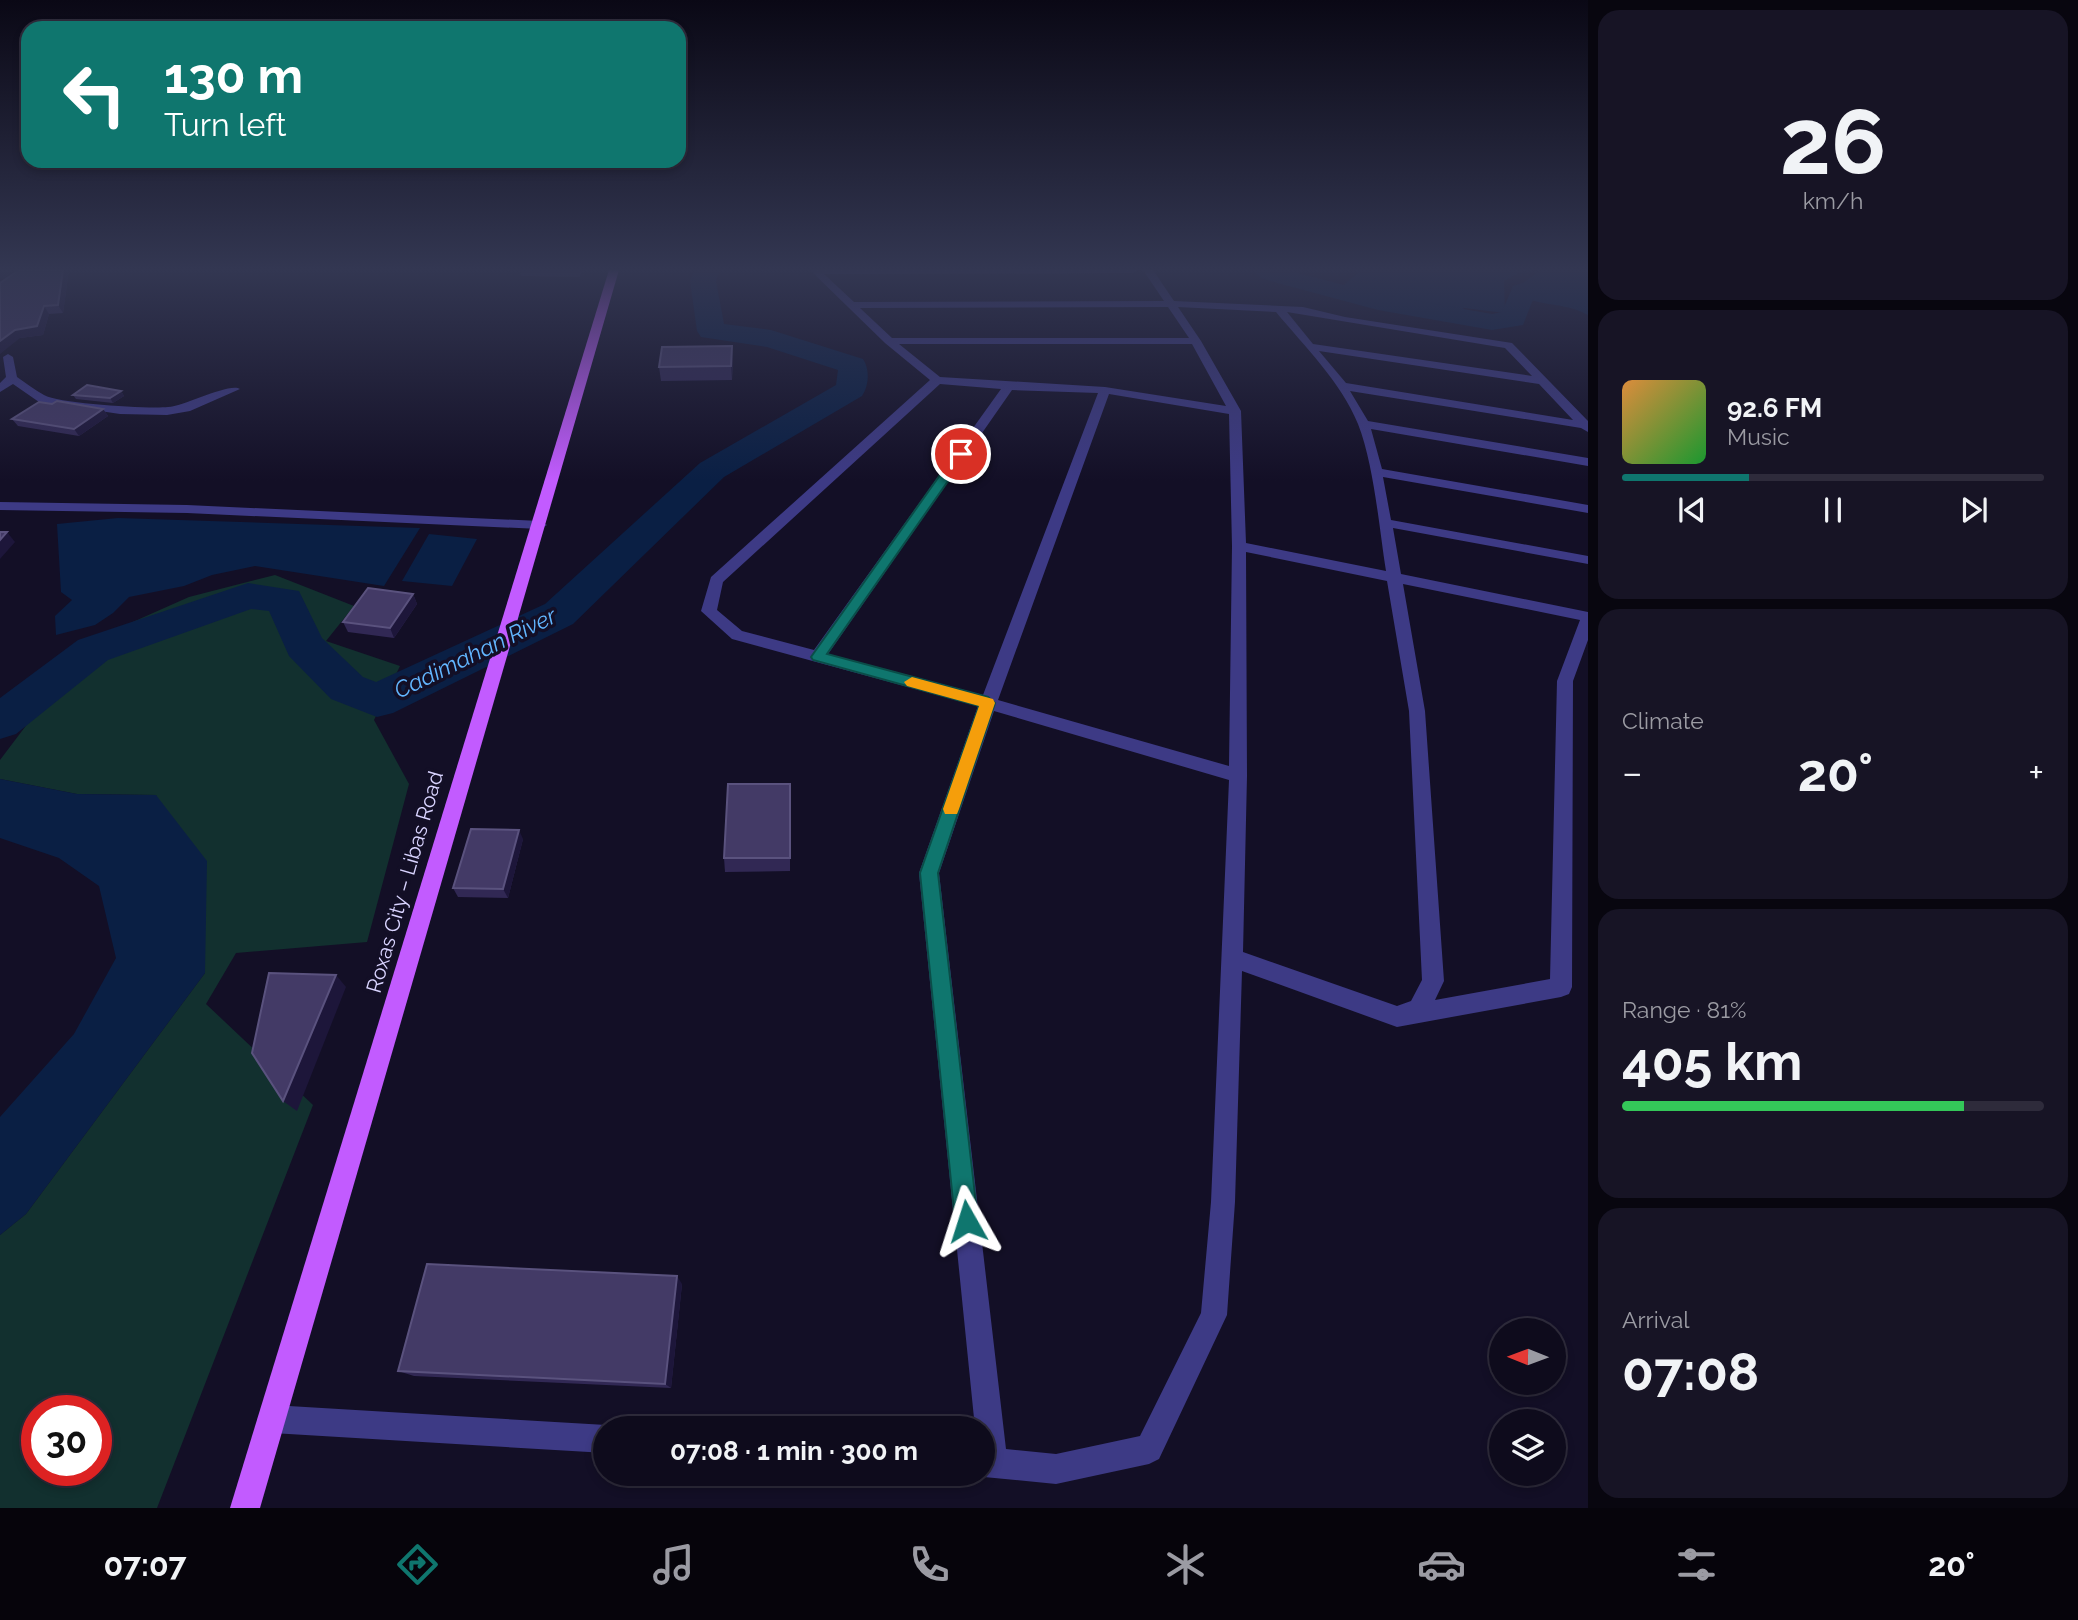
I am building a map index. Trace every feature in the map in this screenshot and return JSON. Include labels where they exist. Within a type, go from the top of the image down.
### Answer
[{"type":"main road","name":"Roxas City – Libas Road","points":[[245,1508],[491,676],[540,525],[594,340]]},
{"type":"street","points":[[1306,340],[1342,386],[1364,424],[1376,472],[1417,711],[1433,981],[1419,1009],[1397,1017]]},
{"type":"street","points":[[1480,340],[1508,345],[1586,427]]},
{"type":"street","points":[[889,341],[1196,341],[1236,411],[1239,546],[1238,776],[1223,1202],[1214,1315],[1149,1449],[1056,1469],[995,1463]]},
{"type":"street","points":[[889,341],[937,380],[1105,390],[1236,411]]},
{"type":"street","points":[[1312,347],[1541,381]]},
{"type":"street","points":[[9,357],[12,378],[43,400],[120,411],[167,411],[190,407],[234,389]]},
{"type":"street","points":[[0,389],[12,378]]},
{"type":"street","points":[[937,380],[716,580],[709,611],[737,635],[988,703],[1238,776]]},
{"type":"street","points":[[818,657],[1009,386]]},
{"type":"street","points":[[1342,386],[1586,427]]},
{"type":"street","points":[[983,1416],[929,873],[988,703],[1105,390]]},
{"type":"street","points":[[1364,424],[1588,462]]},
{"type":"street","points":[[1376,472],[1588,509]]},
{"type":"street","points":[[0,517],[5,506],[187,509],[540,525]]},
{"type":"street","points":[[1385,523],[1588,561]]},
{"type":"street","points":[[1233,958],[1397,1017],[1561,987],[1565,681],[1588,618],[1239,546]]},
{"type":"street","points":[[272,1419],[593,1438]]},
{"type":"green space","points":[[275,575],[354,606],[326,641],[400,666],[374,720],[409,784],[367,942],[236,953],[206,1004],[313,1105],[157,1508],[0,1508],[0,1235],[26,1214],[205,973],[156,795],[77,794],[0,779],[0,760],[90,641],[189,597]]},
{"type":"water","points":[[118,518],[420,528],[384,586],[255,566],[212,575],[184,586],[129,597],[113,613],[95,625],[56,635],[55,616],[72,600],[61,592],[57,524]]},
{"type":"water","points":[[429,534],[477,539],[452,586],[402,581]]},
{"type":"water","points":[[0,779],[77,794],[156,795],[207,861],[205,973],[26,1214],[0,1235],[0,1117],[74,1034],[116,958],[99,886],[59,858],[0,838]]},
{"type":"building","points":[[732,346],[731,366],[659,367],[662,347]]},
{"type":"building","points":[[87,385],[121,391],[110,398],[73,395]]},
{"type":"building","points":[[57,401],[103,409],[74,429],[12,419],[39,402],[52,404]]},
{"type":"building","points":[[368,588],[413,594],[390,628],[343,622]]},
{"type":"building","points":[[728,784],[790,784],[790,858],[724,858]]},
{"type":"building","points":[[471,829],[519,830],[503,889],[453,888]]},
{"type":"building","points":[[269,973],[336,975],[283,1101],[252,1053]]},
{"type":"building","points":[[427,1264],[677,1276],[665,1384],[398,1371]]},
{"type":"waterway","name":"Cadimahan River","points":[[0,722],[93,650],[248,596],[285,600],[304,646],[347,688],[377,701],[559,614],[712,470],[851,389],[853,365],[775,340]]},
{"type":"slow traffic","points":[[912,682],[988,703],[951,809]]},
{"type":"route","points":[[961,454],[818,657],[988,703],[929,873],[967,1221]]}]
